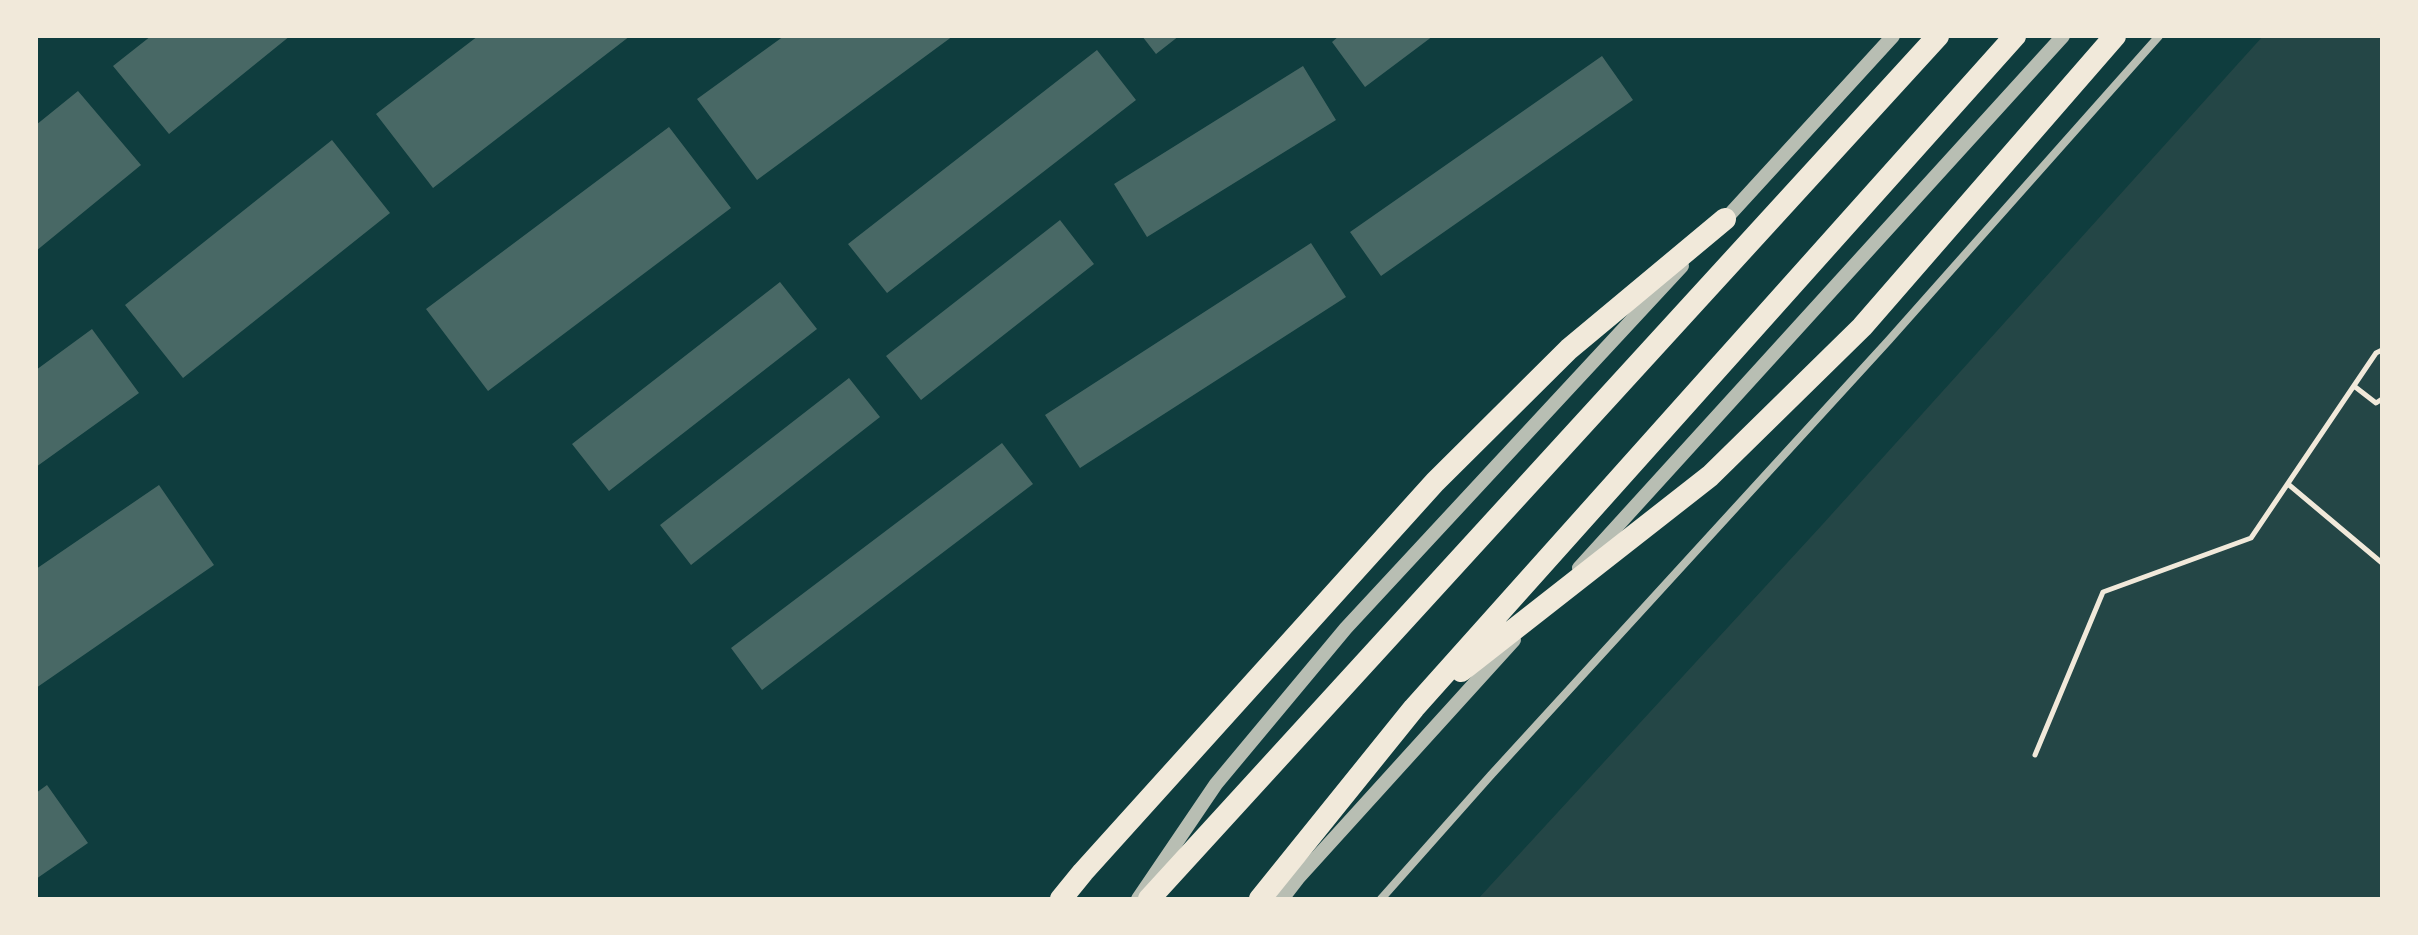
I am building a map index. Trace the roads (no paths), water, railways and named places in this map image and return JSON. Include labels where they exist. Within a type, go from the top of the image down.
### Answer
[{"type":"highway","points":[[1149,899],[1938,36]]},
{"type":"highway","points":[[1260,899],[1414,708],[2015,36]]},
{"type":"highway","points":[[1414,708],[1710,476],[1862,327],[2115,36]]},
{"type":"highway","points":[[1061,899],[1435,482],[1569,349],[1725,219]]},
{"type":"street","points":[[1138,899],[1216,784],[1346,628],[1893,36]]},
{"type":"street","points":[[1282,899],[2063,36]]},
{"type":"street","points":[[1381,899],[1889,340],[2159,36]]}]
